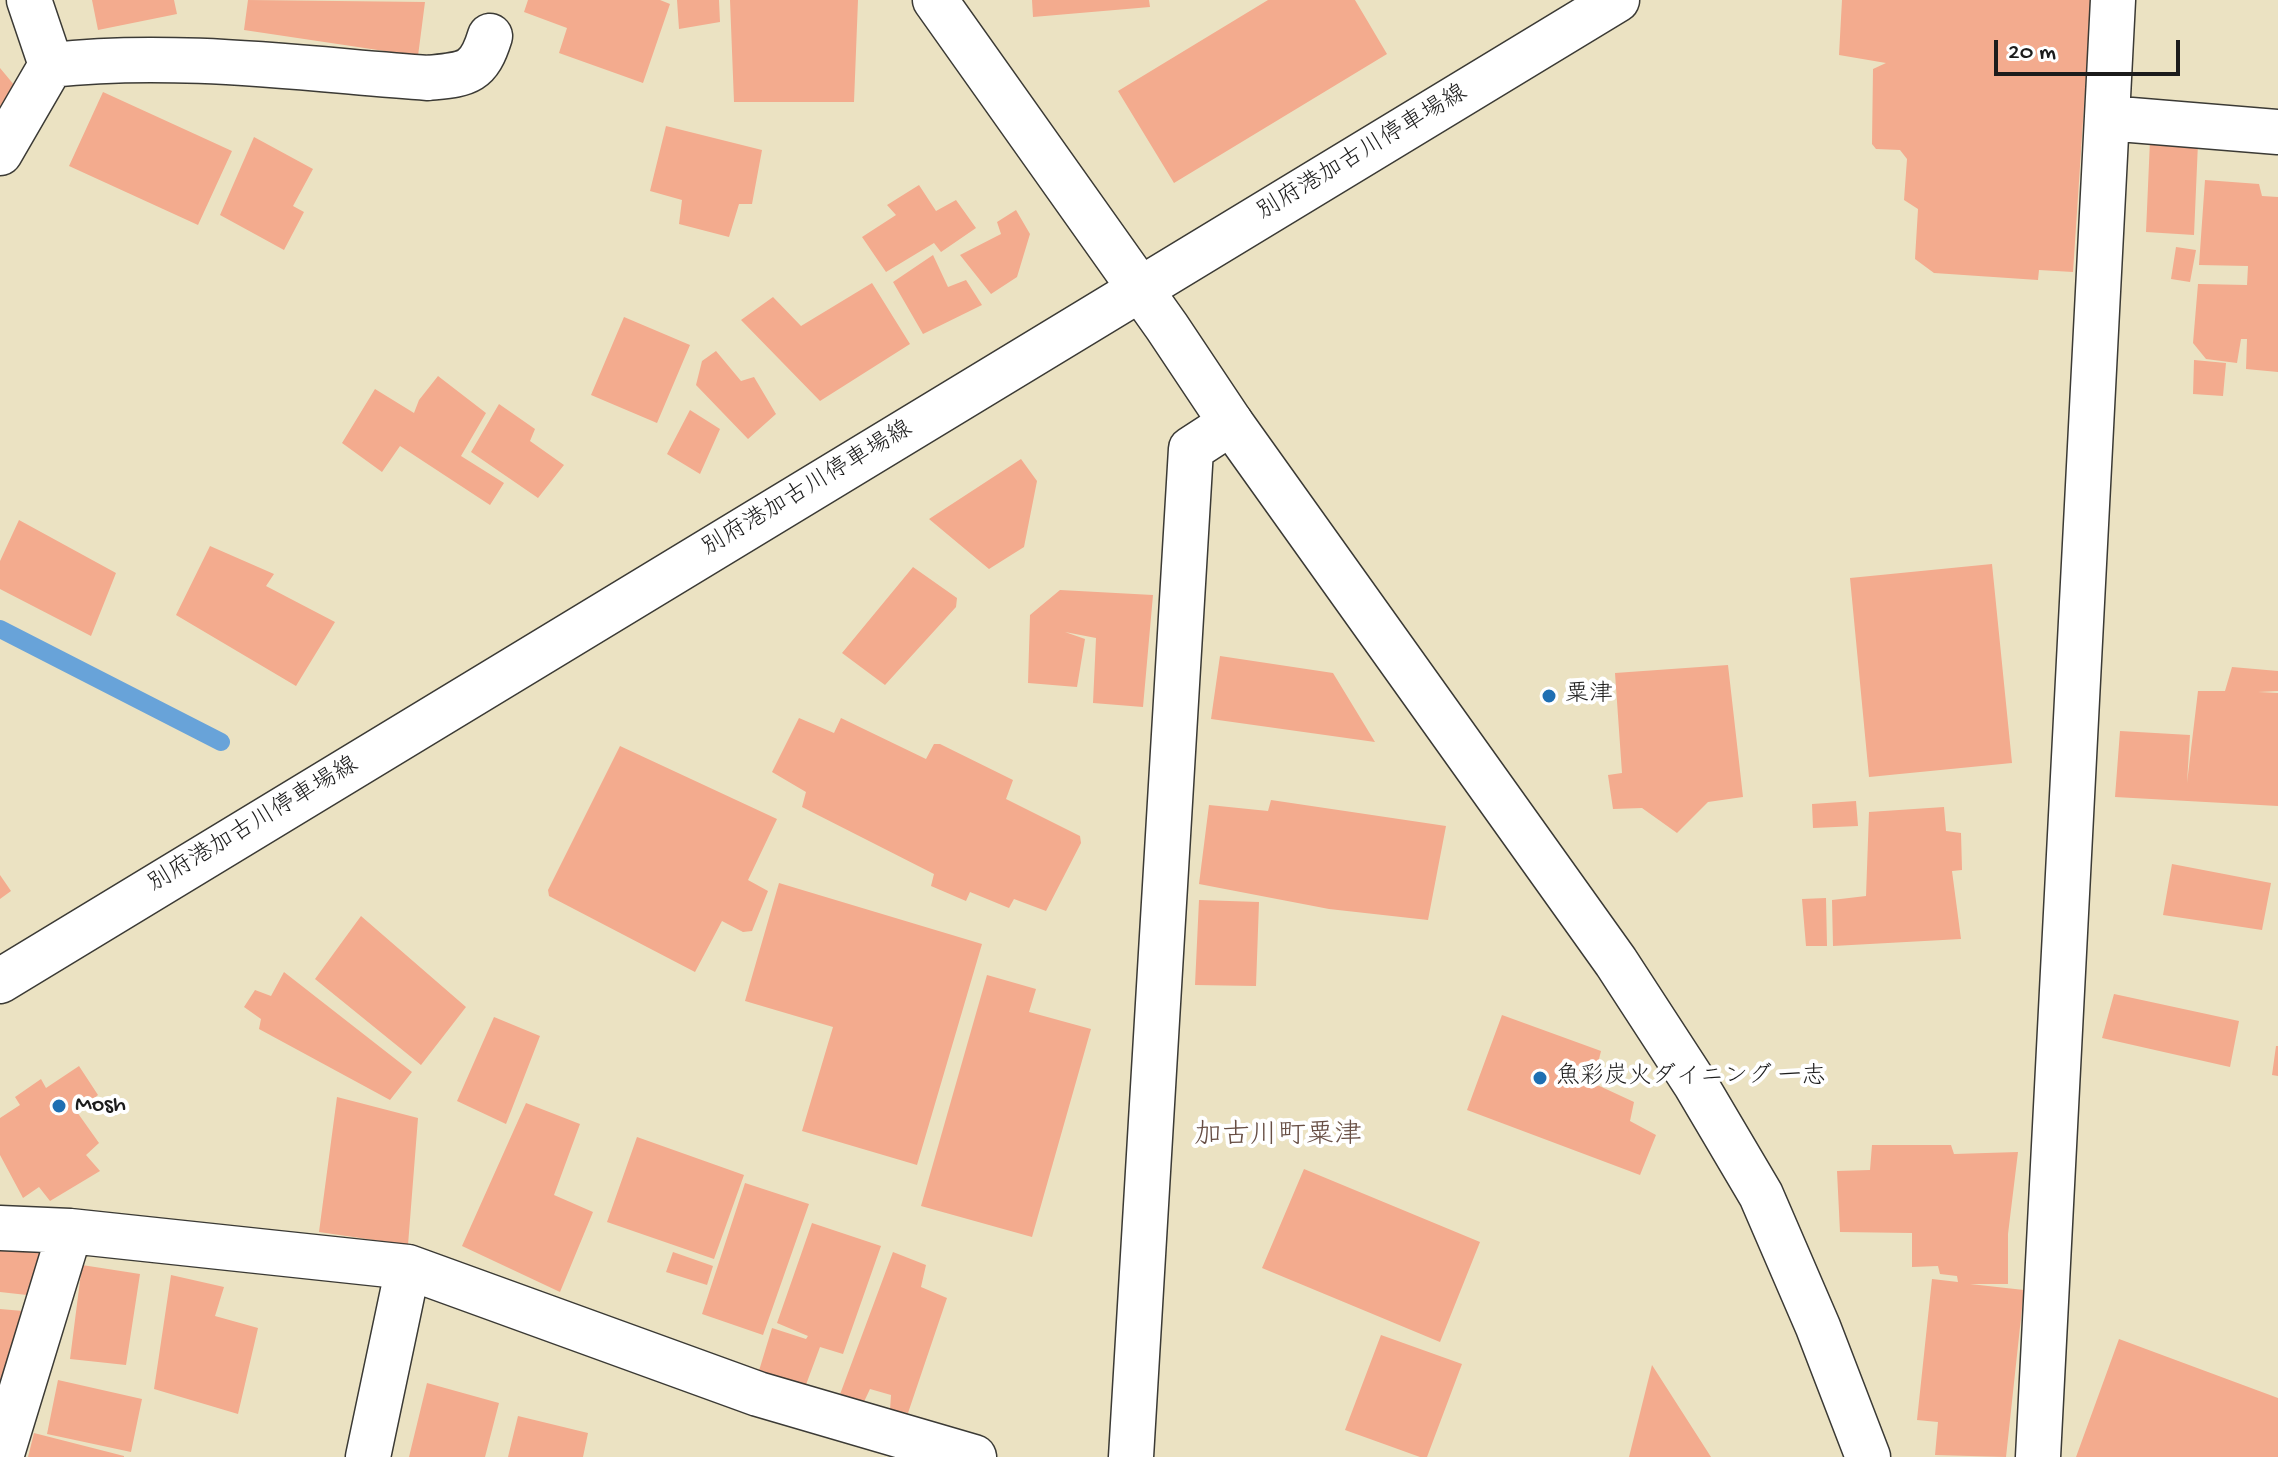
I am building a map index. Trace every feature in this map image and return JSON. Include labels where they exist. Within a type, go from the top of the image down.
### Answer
[{"type":"street","points":[[0,153],[51,65],[29,0]]},
{"type":"street","points":[[935,0],[1231,423],[1616,962],[1696,1085],[1761,1195],[1818,1327],[1868,1457]]},
{"type":"street","name":"別府港加古川停車場線","points":[[0,981],[1617,0]]},
{"type":"street","points":[[2038,1457],[2113,0]]},
{"type":"street","points":[[51,65],[121,59],[195,61],[428,78],[462,74],[476,68],[483,58],[490,36]]},
{"type":"street","points":[[2107,118],[2278,132]]},
{"type":"street","points":[[1131,1457],[1191,449],[1231,423]]},
{"type":"street","points":[[0,1228],[70,1231],[408,1267],[758,1394],[974,1457]]},
{"type":"street","points":[[1,1457],[70,1231]]},
{"type":"street","points":[[368,1457],[408,1267]]},
{"type":"building","points":[[92,0],[174,0],[177,14],[98,30]]},
{"type":"building","points":[[248,0],[425,2],[418,56],[244,30]]},
{"type":"building","points":[[528,0],[660,0],[670,4],[643,83],[559,53],[567,28],[524,12]]},
{"type":"building","points":[[677,0],[719,0],[720,22],[679,29]]},
{"type":"building","points":[[730,0],[858,0],[854,102],[734,102]]},
{"type":"building","points":[[1032,0],[1149,0],[1150,7],[1033,17]]},
{"type":"building","points":[[1268,0],[1355,0],[1387,54],[1174,183],[1118,91]]},
{"type":"building","points":[[1842,0],[2091,0],[2073,272],[2039,270],[2038,280],[1934,273],[1915,259],[1918,209],[1904,200],[1907,159],[1900,150],[1876,149],[1872,144],[1873,69],[1886,63],[1839,55]]},
{"type":"building","points":[[0,68],[25,98],[0,138]]},
{"type":"building","points":[[103,92],[232,151],[198,225],[69,166]]},
{"type":"building","points":[[666,126],[762,150],[752,204],[739,204],[729,237],[679,224],[682,200],[650,191]]},
{"type":"building","points":[[254,137],[313,169],[293,206],[304,212],[284,250],[220,215]]},
{"type":"building","points":[[2150,140],[2198,143],[2194,235],[2146,232]]},
{"type":"building","points":[[2205,180],[2259,184],[2262,196],[2278,197],[2278,372],[2246,369],[2247,339],[2241,339],[2237,363],[2206,359],[2193,343],[2198,284],[2247,285],[2248,266],[2199,265]]},
{"type":"building","points":[[919,185],[936,211],[956,200],[976,228],[941,252],[934,243],[886,272],[862,237],[896,215],[887,205]]},
{"type":"building","points":[[1016,210],[1030,234],[1017,277],[991,294],[960,255],[1001,234],[997,222]]},
{"type":"building","points":[[2176,247],[2196,250],[2190,282],[2171,279]]},
{"type":"building","points":[[933,255],[948,287],[966,280],[982,305],[923,334],[893,282]]},
{"type":"building","points":[[872,283],[910,344],[820,401],[741,320],[773,297],[801,326]]},
{"type":"building","points":[[624,317],[690,345],[657,423],[591,395]]},
{"type":"building","points":[[716,351],[741,381],[754,377],[776,414],[748,439],[696,385],[702,361]]},
{"type":"building","points":[[2194,360],[2226,363],[2223,396],[2193,394]]},
{"type":"building","points":[[438,376],[486,413],[461,456],[504,483],[490,505],[400,446],[382,472],[342,443],[375,389],[414,413],[419,400]]},
{"type":"building","points":[[499,404],[535,429],[530,441],[564,465],[538,498],[471,452]]},
{"type":"building","points":[[690,410],[720,429],[700,474],[667,454]]},
{"type":"building","points":[[1021,459],[1037,481],[1024,547],[989,569],[929,519]]},
{"type":"building","points":[[19,520],[116,573],[91,636],[0,589],[0,561]]},
{"type":"building","points":[[210,546],[274,574],[266,586],[335,622],[296,686],[176,615]]},
{"type":"building","points":[[1992,564],[2012,763],[1869,777],[1850,578]]},
{"type":"building","points":[[913,567],[957,598],[956,607],[885,685],[842,653]]},
{"type":"building","points":[[1060,590],[1153,595],[1143,707],[1093,703],[1096,638],[1065,632],[1085,639],[1077,687],[1028,683],[1030,615]]},
{"type":"building","points":[[1220,656],[1333,673],[1375,742],[1211,719]]},
{"type":"building","points":[[1728,665],[1743,797],[1708,802],[1677,833],[1642,808],[1613,809],[1608,775],[1622,773],[1615,673]]},
{"type":"building","points":[[2232,667],[2278,671],[2278,691],[2258,692],[2278,693],[2278,806],[2115,797],[2120,731],[2190,735],[2187,783],[2198,691],[2225,691]]},
{"type":"building","points":[[799,718],[834,733],[841,718],[926,759],[934,744],[940,744],[1013,780],[1006,799],[1080,836],[1081,843],[1046,911],[1014,899],[1009,908],[970,892],[966,901],[931,886],[934,874],[802,807],[806,792],[772,772]]},
{"type":"building","points":[[620,746],[777,819],[748,880],[768,891],[752,931],[743,932],[722,921],[695,972],[549,896],[548,890]]},
{"type":"building","points":[[1271,800],[1446,826],[1428,920],[1329,909],[1199,884],[1209,805],[1268,811]]},
{"type":"building","points":[[1856,801],[1858,826],[1813,828],[1812,804]]},
{"type":"building","points":[[1944,807],[1946,831],[1961,833],[1962,870],[1952,871],[1961,939],[1833,946],[1832,900],[1866,896],[1869,812]]},
{"type":"building","points":[[2172,864],[2271,883],[2262,930],[2163,915]]},
{"type":"building","points":[[0,875],[11,891],[0,899]]},
{"type":"building","points":[[779,883],[982,944],[917,1165],[802,1131],[833,1027],[745,1001]]},
{"type":"building","points":[[1826,898],[1827,946],[1806,946],[1802,899]]},
{"type":"building","points":[[1199,900],[1259,902],[1256,986],[1195,985]]},
{"type":"building","points":[[361,916],[466,1007],[421,1065],[315,979]]},
{"type":"building","points":[[284,972],[412,1072],[390,1100],[259,1029],[261,1019],[244,1007],[255,990],[271,996]]},
{"type":"building","points":[[987,975],[1036,989],[1029,1012],[1091,1029],[1032,1237],[921,1206]]},
{"type":"building","points":[[2114,994],[2239,1021],[2230,1067],[2102,1038]]},
{"type":"building","points":[[1502,1015],[1601,1051],[1593,1083],[1634,1102],[1630,1121],[1656,1135],[1640,1175],[1467,1110]]},
{"type":"building","points":[[494,1017],[540,1036],[506,1124],[457,1101]]},
{"type":"building","points":[[2278,1046],[2278,1076],[2272,1075]]},
{"type":"building","points":[[79,1066],[98,1095],[77,1112],[99,1143],[86,1155],[100,1171],[50,1201],[39,1187],[23,1198],[0,1155],[0,1118],[20,1105],[15,1097],[41,1079],[46,1088]]},
{"type":"building","points":[[337,1097],[418,1118],[408,1245],[319,1232]]},
{"type":"building","points":[[526,1103],[580,1124],[554,1195],[593,1212],[560,1292],[462,1246]]},
{"type":"building","points":[[637,1137],[744,1175],[714,1259],[607,1222]]},
{"type":"building","points":[[1872,1145],[1951,1145],[1954,1154],[2018,1152],[2008,1234],[2008,1284],[1970,1284],[2024,1290],[2006,1457],[1935,1455],[1938,1422],[1917,1420],[1932,1279],[1958,1282],[1957,1276],[1940,1274],[1938,1266],[1912,1267],[1912,1233],[1840,1232],[1837,1171],[1870,1170]]},
{"type":"building","points":[[1304,1169],[1480,1242],[1440,1342],[1262,1268]]},
{"type":"building","points":[[745,1183],[809,1204],[763,1335],[702,1314]]},
{"type":"building","points":[[812,1223],[881,1246],[843,1354],[820,1347],[804,1390],[758,1374],[772,1328],[806,1339],[808,1336],[777,1323]]},
{"type":"building","points":[[0,1245],[40,1250],[36,1296],[0,1292]]},
{"type":"building","points":[[673,1252],[713,1266],[707,1285],[666,1272]]},
{"type":"building","points":[[893,1252],[926,1265],[921,1287],[947,1298],[908,1413],[890,1410],[891,1395],[870,1389],[862,1406],[839,1397]]},
{"type":"building","points":[[82,1265],[140,1274],[126,1365],[70,1359]]},
{"type":"building","points":[[171,1275],[224,1287],[215,1316],[258,1328],[238,1414],[154,1389]]},
{"type":"building","points":[[0,1309],[23,1311],[0,1412]]},
{"type":"building","points":[[1381,1335],[1462,1364],[1427,1457],[1345,1430]]},
{"type":"building","points":[[2119,1339],[2278,1398],[2278,1457],[2076,1457]]},
{"type":"building","points":[[1652,1365],[1711,1457],[1629,1457]]},
{"type":"building","points":[[58,1380],[142,1399],[131,1452],[47,1434]]},
{"type":"building","points":[[427,1383],[499,1403],[485,1457],[409,1457]]},
{"type":"building","points":[[518,1416],[588,1433],[583,1457],[508,1457]]},
{"type":"building","points":[[34,1433],[124,1456],[124,1457],[28,1457]]},
{"type":"waterway","points":[[0,629],[221,742]]},
{"type":"place","name":"粟津","points":[[1549,696]]},
{"type":"place","name":"魚彩炭火ダイニング 一志","points":[[1540,1078]]},
{"type":"place","name":"Mosh","points":[[59,1106]]},
{"type":"district","name":"加古川町粟津","points":[[1278,1138]]}]
